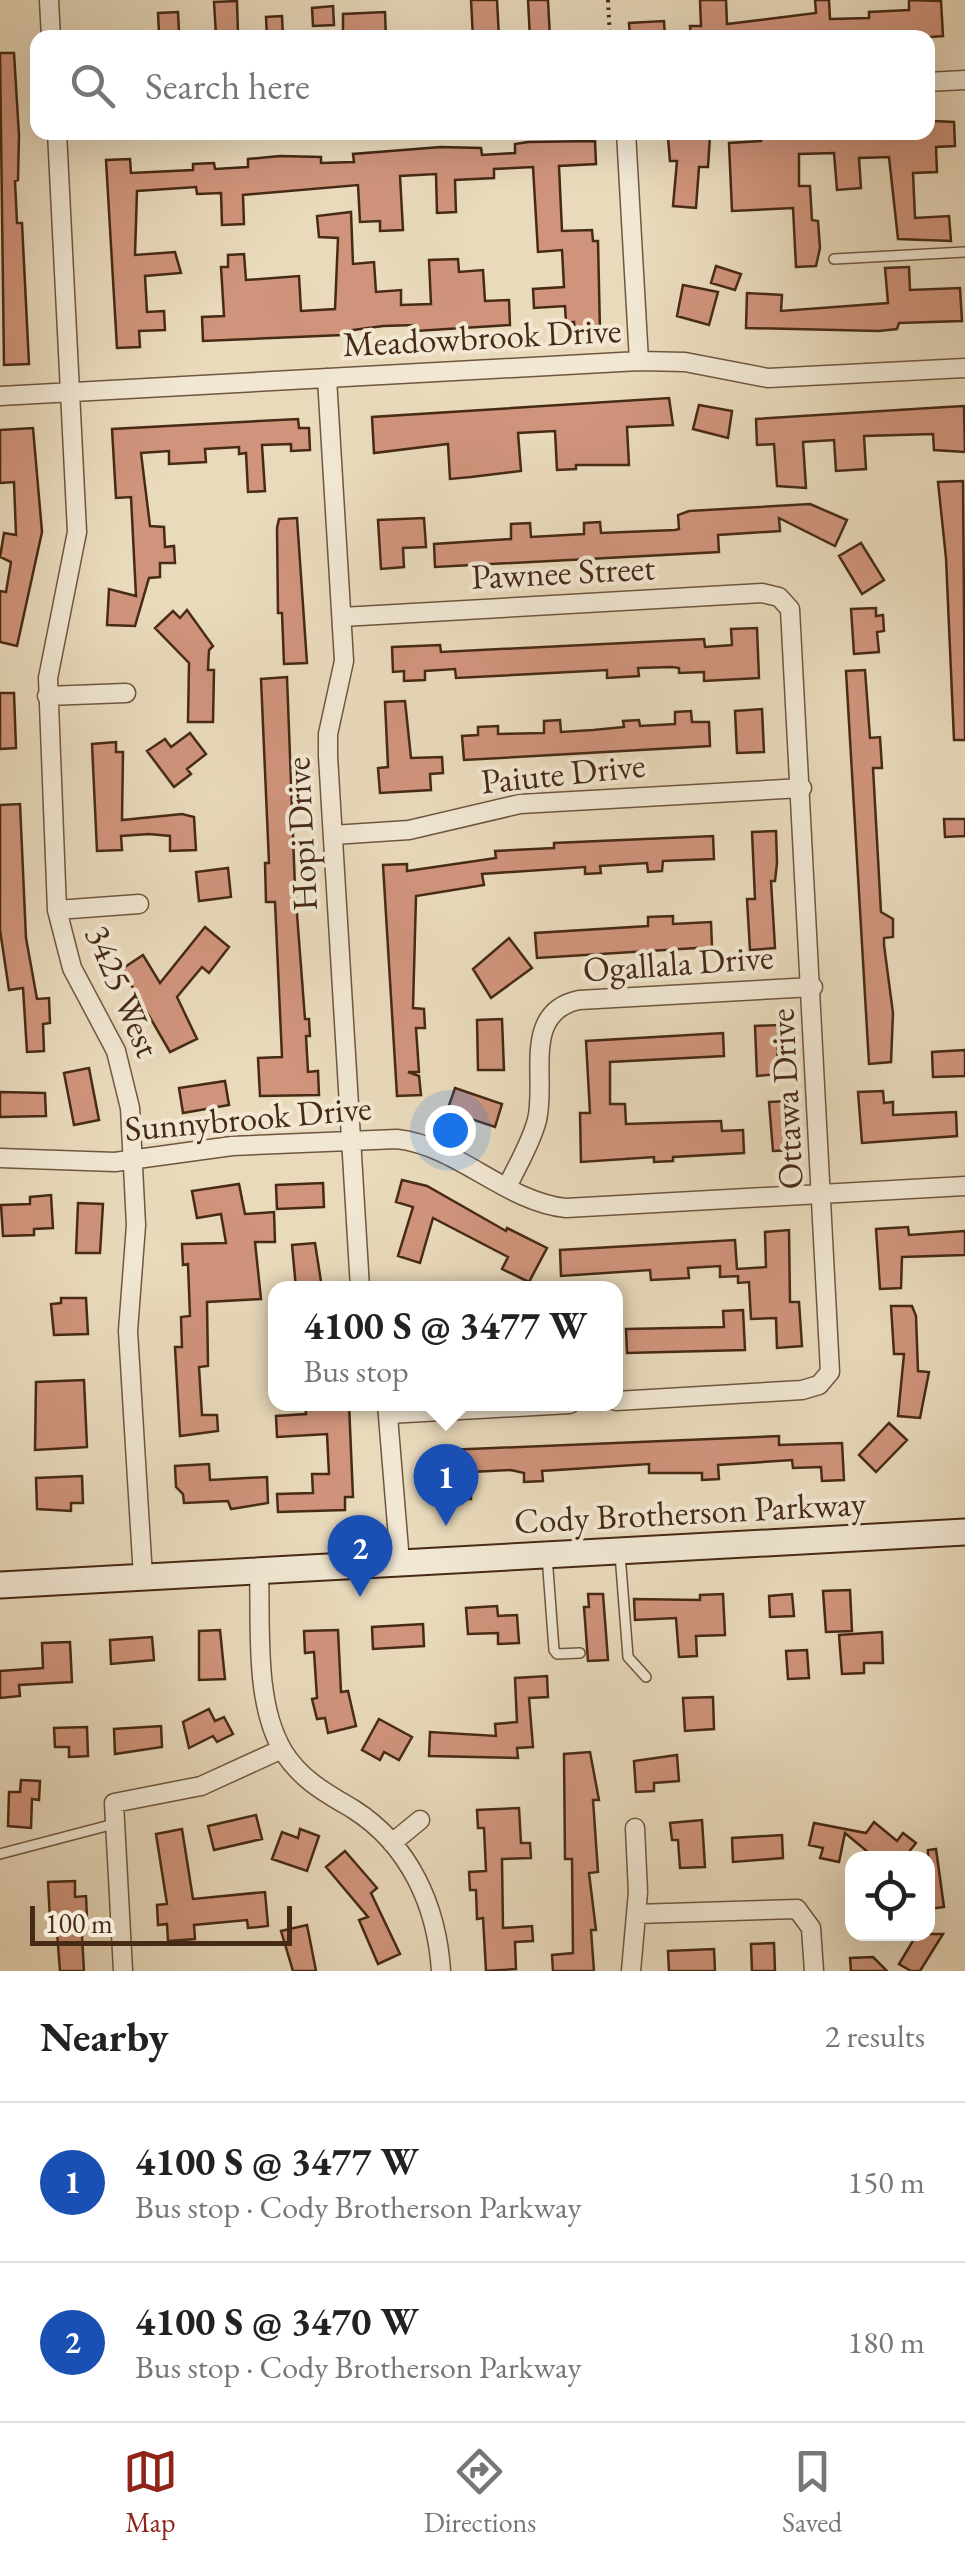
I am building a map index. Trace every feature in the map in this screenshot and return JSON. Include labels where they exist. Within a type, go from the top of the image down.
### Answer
[{"type":"main road","name":"Cody Brotherson Parkway","points":[[0,1585],[965,1532]]},
{"type":"street","points":[[50,0],[52,30]]},
{"type":"street","points":[[935,82],[965,80]]},
{"type":"street","name":"3425 West","points":[[56,140],[77,544],[53,642],[47,696],[57,910],[72,968],[110,1036],[123,1070],[134,1161],[136,1225],[128,1331],[142,1577]]},
{"type":"street","points":[[626,140],[639,361]]},
{"type":"street","name":"Meadowbrook Drive","points":[[0,396],[639,361],[685,362],[768,378],[965,368]]},
{"type":"street","name":"Hopi Drive","points":[[328,378],[343,671],[328,734],[360,1281]]},
{"type":"street","name":"Pawnee Street","points":[[342,617],[762,594],[785,602]]},
{"type":"street","name":"Ottawa Drive","points":[[623,1401],[802,1390],[826,1380],[832,1353],[794,626],[785,602]]},
{"type":"street","points":[[47,696],[126,693]]},
{"type":"street","name":"Paiute Drive","points":[[333,835],[408,830],[520,804],[802,788]]},
{"type":"street","points":[[57,910],[139,904]]},
{"type":"street","name":"Ogallala Drive","points":[[508,1185],[536,1120],[540,1034],[546,1019],[559,1006],[578,1000],[813,987]]},
{"type":"street","name":"Sunnybrook Drive","points":[[0,1158],[134,1161],[232,1146],[414,1141],[542,1203],[566,1208],[965,1186]]},
{"type":"street","points":[[388,1411],[400,1562]]},
{"type":"street","points":[[258,1571],[266,1698],[282,1749],[310,1782],[368,1820],[392,1843],[426,1896],[441,1971]]},
{"type":"street","points":[[124,1971],[114,1803],[201,1786],[282,1749]]},
{"type":"street","points":[[392,1843],[420,1820]]},
{"type":"street","points":[[630,1971],[636,1914],[634,1828]]},
{"type":"street","points":[[636,1914],[780,1907],[804,1913],[811,1928],[814,1971]]},
{"type":"lane","points":[[834,259],[965,252]]},
{"type":"lane","points":[[620,1551],[628,1658],[646,1678]]},
{"type":"lane","points":[[547,1555],[554,1650],[557,1654],[580,1653]]},
{"type":"lane","points":[[0,1854],[114,1824]]},
{"type":"path","points":[[608,0],[610,30]]},
{"type":"building","points":[[471,0],[497,0],[499,30],[473,30]]},
{"type":"building","points":[[528,0],[548,0],[550,30],[530,30]]},
{"type":"building","points":[[700,0],[726,0],[727,24],[816,13],[815,0],[829,0],[830,19],[869,18],[869,12],[909,10],[909,0],[941,1],[943,36],[935,37],[935,30],[690,30],[690,26],[701,26]]},
{"type":"building","points":[[237,1],[238,30],[216,30],[214,2]]},
{"type":"building","points":[[333,6],[334,25],[313,26],[312,8]]},
{"type":"building","points":[[178,12],[179,30],[159,30],[158,13]]},
{"type":"building","points":[[385,12],[386,30],[343,30],[343,14]]},
{"type":"building","points":[[282,16],[283,30],[267,30],[266,17]]},
{"type":"building","points":[[664,21],[665,30],[629,30],[629,23]]},
{"type":"building","points":[[0,53],[14,53],[19,135],[17,223],[22,223],[29,364],[4,365]]},
{"type":"building","points":[[935,121],[954,122],[955,146],[936,147],[937,172],[913,173],[915,218],[949,216],[951,241],[898,239],[889,157],[859,158],[861,188],[837,190],[834,153],[799,154],[799,186],[810,186],[812,220],[818,221],[820,248],[816,266],[796,267],[793,208],[732,211],[729,143],[935,140]]},
{"type":"building","points":[[668,140],[710,140],[708,167],[699,167],[696,208],[673,206],[677,161],[670,161]]},
{"type":"building","points":[[595,141],[596,164],[559,166],[562,231],[592,230],[593,241],[598,241],[600,332],[575,333],[574,322],[566,323],[565,306],[534,308],[533,289],[564,287],[562,250],[538,252],[533,167],[494,169],[494,178],[455,180],[456,212],[437,213],[436,174],[400,176],[403,230],[380,231],[380,221],[360,222],[358,185],[243,195],[244,224],[222,225],[221,193],[197,194],[196,187],[137,191],[135,255],[175,252],[181,273],[145,276],[147,312],[164,311],[165,330],[139,331],[140,347],[117,348],[106,160],[130,159],[131,173],[193,170],[193,164],[214,163],[215,169],[248,167],[248,159],[280,156],[321,157],[321,163],[354,162],[353,154],[441,147],[481,148],[482,155],[515,153],[515,144],[528,142]]},
{"type":"building","points":[[351,212],[353,264],[374,262],[376,292],[401,290],[401,305],[431,304],[429,260],[458,259],[459,272],[483,270],[485,301],[509,300],[510,325],[416,331],[415,325],[383,326],[346,331],[343,335],[203,341],[202,317],[224,316],[221,267],[228,267],[228,255],[244,254],[246,280],[299,276],[301,311],[335,309],[338,238],[319,237],[317,216]]},
{"type":"building","points":[[716,266],[741,274],[735,290],[711,283]]},
{"type":"building","points":[[909,267],[910,290],[960,288],[962,321],[899,323],[897,329],[879,331],[746,328],[747,293],[782,295],[781,311],[888,303],[885,268]]},
{"type":"building","points":[[683,285],[718,292],[709,325],[677,316]]},
{"type":"building","points":[[669,398],[673,425],[627,427],[629,465],[576,465],[576,469],[557,470],[555,431],[518,433],[521,471],[450,479],[448,444],[374,453],[372,417]]},
{"type":"building","points":[[699,405],[732,411],[728,438],[693,429]]},
{"type":"building","points":[[964,406],[965,452],[934,450],[933,434],[864,436],[866,469],[836,471],[834,440],[803,442],[806,488],[777,486],[774,444],[757,445],[756,419]]},
{"type":"building","points":[[298,419],[299,428],[309,428],[310,450],[291,451],[291,444],[262,445],[265,491],[248,492],[246,453],[239,454],[239,447],[205,449],[206,462],[169,464],[169,451],[141,453],[150,526],[164,527],[165,547],[174,546],[175,563],[160,563],[160,577],[149,578],[135,626],[107,625],[109,589],[136,596],[131,497],[116,498],[112,429]]},
{"type":"building","points":[[33,428],[42,532],[17,646],[0,642],[0,591],[6,592],[11,562],[0,557],[4,533],[16,535],[14,482],[0,483],[0,430]]},
{"type":"building","points":[[963,481],[965,740],[954,740],[946,558],[938,482]]},
{"type":"building","points":[[810,504],[847,520],[835,546],[779,518],[780,531],[718,535],[719,552],[435,567],[434,544],[511,539],[511,524],[530,523],[531,537],[584,534],[584,523],[600,522],[601,533],[675,530],[679,529],[678,515],[689,511]]},
{"type":"building","points":[[297,518],[307,663],[284,664],[282,613],[278,613],[277,528],[279,519]]},
{"type":"building","points":[[424,518],[426,547],[403,548],[404,567],[381,569],[378,520]]},
{"type":"building","points":[[861,543],[884,580],[862,594],[839,556]]},
{"type":"building","points":[[876,608],[876,616],[883,615],[884,631],[877,632],[879,652],[854,654],[851,609]]},
{"type":"building","points":[[187,610],[213,646],[209,650],[208,670],[214,670],[213,722],[188,722],[189,663],[155,628],[173,611],[180,618]]},
{"type":"building","points":[[757,628],[759,678],[704,681],[704,672],[679,673],[679,668],[672,667],[638,668],[639,676],[607,678],[607,670],[456,678],[455,669],[425,671],[425,680],[404,681],[404,671],[393,672],[392,647],[440,645],[441,652],[704,639],[705,647],[732,645],[731,629]]},
{"type":"building","points":[[865,670],[870,738],[880,737],[882,768],[873,768],[881,912],[893,919],[893,937],[884,938],[893,1013],[891,1062],[869,1064],[846,671]]},
{"type":"building","points":[[287,677],[295,888],[305,1019],[309,1019],[310,1036],[306,1036],[308,1072],[318,1071],[319,1095],[260,1096],[258,1058],[282,1057],[275,902],[266,902],[265,863],[269,863],[261,679]]},
{"type":"building","points":[[0,693],[14,693],[16,748],[0,749]]},
{"type":"building","points":[[405,701],[411,758],[442,757],[443,773],[430,774],[431,790],[380,793],[378,768],[388,767],[385,702]]},
{"type":"building","points":[[762,709],[764,752],[737,753],[735,711]]},
{"type":"building","points":[[691,711],[692,722],[709,722],[710,746],[464,760],[462,736],[478,735],[478,727],[498,726],[498,734],[544,733],[544,721],[560,720],[561,732],[624,727],[623,721],[639,720],[640,726],[675,724],[675,712]]},
{"type":"building","points":[[190,733],[206,754],[187,769],[191,774],[174,787],[147,751],[165,739],[171,747]]},
{"type":"building","points":[[116,742],[116,752],[123,752],[122,820],[182,814],[194,817],[196,850],[170,851],[170,836],[149,834],[121,836],[122,850],[97,851],[92,744]]},
{"type":"building","points":[[20,804],[26,938],[37,999],[49,998],[50,1023],[43,1024],[44,1051],[27,1052],[23,988],[9,990],[0,930],[0,805]]},
{"type":"building","points":[[944,819],[965,819],[965,836],[945,837]]},
{"type":"building","points":[[776,831],[777,863],[775,881],[771,881],[775,948],[750,950],[747,899],[755,899],[752,832]]},
{"type":"building","points":[[713,836],[714,859],[663,861],[662,871],[648,872],[647,863],[600,866],[601,873],[585,874],[585,867],[482,874],[484,885],[416,896],[413,1008],[424,1009],[425,1028],[416,1028],[419,1072],[408,1072],[419,1076],[421,1095],[397,1096],[383,865],[407,864],[407,871],[496,858],[495,851],[554,848],[554,843]]},
{"type":"building","points":[[228,868],[231,897],[199,901],[196,872]]},
{"type":"building","points":[[673,916],[673,924],[711,922],[712,947],[537,958],[535,933],[648,926],[648,917]]},
{"type":"building","points":[[205,927],[229,947],[209,973],[202,967],[177,997],[197,1039],[170,1052],[122,969],[143,955],[160,983]]},
{"type":"building","points":[[509,938],[532,968],[491,998],[473,969]]},
{"type":"building","points":[[502,1019],[504,1070],[478,1070],[477,1020]]},
{"type":"building","points":[[778,1025],[777,1074],[757,1076],[755,1026]]},
{"type":"building","points":[[723,1033],[724,1056],[610,1062],[610,1104],[625,1104],[626,1124],[721,1121],[722,1131],[743,1130],[744,1153],[673,1157],[673,1161],[654,1162],[654,1157],[581,1162],[580,1113],[590,1113],[586,1041]]},
{"type":"building","points":[[965,1050],[965,1076],[933,1077],[932,1052]]},
{"type":"building","points":[[89,1068],[99,1120],[74,1125],[64,1073]]},
{"type":"building","points":[[225,1081],[229,1105],[183,1113],[179,1088]]},
{"type":"building","points":[[455,1088],[502,1104],[495,1127],[447,1111]]},
{"type":"building","points":[[883,1091],[884,1103],[893,1102],[893,1115],[956,1112],[957,1136],[862,1143],[858,1092]]},
{"type":"building","points":[[0,1092],[45,1093],[46,1116],[0,1117]]},
{"type":"building","points":[[789,1101],[796,1150],[773,1151],[769,1102]]},
{"type":"building","points":[[402,1180],[427,1186],[506,1231],[507,1228],[547,1248],[527,1281],[502,1269],[508,1257],[433,1218],[420,1263],[398,1256],[413,1207],[396,1202]]},
{"type":"building","points":[[323,1183],[324,1207],[277,1209],[276,1185]]},
{"type":"building","points":[[239,1184],[245,1214],[274,1212],[275,1242],[255,1242],[261,1299],[207,1302],[208,1366],[199,1367],[202,1415],[217,1415],[218,1431],[180,1436],[175,1347],[182,1347],[181,1317],[190,1316],[188,1264],[183,1265],[182,1244],[226,1243],[221,1214],[197,1218],[192,1191]]},
{"type":"building","points":[[51,1195],[53,1228],[34,1229],[34,1235],[3,1236],[1,1205],[30,1204],[30,1197]]},
{"type":"building","points":[[78,1203],[103,1204],[100,1253],[76,1253]]},
{"type":"building","points":[[908,1227],[909,1235],[965,1231],[965,1255],[902,1257],[901,1288],[880,1289],[876,1229]]},
{"type":"building","points":[[789,1230],[790,1302],[799,1302],[802,1346],[777,1348],[776,1318],[751,1319],[749,1282],[738,1283],[738,1276],[720,1277],[720,1266],[688,1268],[689,1278],[651,1280],[650,1270],[561,1276],[560,1250],[735,1240],[737,1269],[766,1267],[765,1232]]},
{"type":"building","points":[[315,1243],[321,1281],[295,1281],[292,1245]]},
{"type":"building","points":[[61,1298],[86,1298],[88,1334],[54,1335],[51,1304],[61,1303]]},
{"type":"building","points":[[891,1306],[912,1306],[916,1316],[918,1371],[929,1372],[920,1418],[898,1416],[904,1354],[894,1354]]},
{"type":"building","points":[[743,1310],[745,1350],[627,1353],[626,1329],[724,1327],[723,1311]]},
{"type":"building","points":[[84,1380],[87,1447],[35,1450],[36,1382]]},
{"type":"building","points":[[306,1411],[349,1411],[353,1497],[345,1497],[345,1510],[278,1512],[277,1494],[313,1493],[312,1474],[329,1474],[327,1434],[277,1437],[276,1416],[306,1414]]},
{"type":"building","points":[[889,1423],[907,1440],[876,1472],[859,1455]]},
{"type":"building","points":[[779,1436],[779,1445],[842,1443],[844,1480],[822,1481],[821,1467],[793,1468],[792,1460],[718,1465],[719,1479],[702,1480],[702,1473],[649,1473],[649,1464],[542,1471],[543,1481],[524,1482],[524,1473],[511,1470],[471,1472],[471,1499],[450,1500],[447,1450]]},
{"type":"building","points":[[209,1464],[210,1480],[267,1477],[268,1503],[231,1509],[228,1501],[184,1503],[183,1494],[176,1487],[175,1466]]},
{"type":"building","points":[[82,1476],[83,1503],[71,1503],[71,1511],[37,1509],[36,1478]]},
{"type":"building","points":[[850,1590],[852,1631],[826,1632],[823,1591]]},
{"type":"building","points":[[588,1594],[603,1594],[608,1660],[588,1661],[584,1607],[589,1607]]},
{"type":"building","points":[[723,1594],[725,1635],[696,1636],[697,1656],[679,1657],[676,1618],[635,1620],[634,1599],[700,1600],[700,1595]]},
{"type":"building","points":[[792,1594],[794,1616],[770,1617],[769,1596]]},
{"type":"building","points":[[497,1606],[498,1616],[517,1615],[519,1643],[498,1644],[498,1633],[468,1634],[466,1608]]},
{"type":"building","points":[[423,1624],[424,1646],[373,1649],[372,1627]]},
{"type":"building","points":[[220,1630],[225,1679],[199,1680],[199,1631]]},
{"type":"building","points":[[338,1630],[341,1692],[348,1691],[356,1726],[328,1733],[325,1718],[317,1719],[312,1699],[317,1698],[314,1652],[305,1653],[304,1631]]},
{"type":"building","points":[[882,1632],[883,1663],[864,1663],[864,1673],[842,1674],[839,1635]]},
{"type":"building","points":[[152,1637],[154,1660],[111,1664],[110,1640]]},
{"type":"building","points":[[70,1642],[72,1682],[19,1685],[20,1696],[0,1698],[0,1671],[43,1668],[42,1643]]},
{"type":"building","points":[[807,1650],[809,1678],[788,1679],[786,1651]]},
{"type":"building","points":[[547,1676],[548,1697],[529,1698],[533,1747],[517,1748],[518,1758],[429,1756],[430,1732],[496,1736],[495,1724],[517,1722],[515,1678]]},
{"type":"building","points":[[713,1697],[714,1729],[685,1731],[683,1698]]},
{"type":"building","points":[[209,1709],[215,1721],[224,1717],[233,1734],[217,1742],[213,1736],[189,1748],[183,1722]]},
{"type":"building","points":[[379,1719],[412,1737],[399,1760],[384,1752],[380,1760],[362,1750]]},
{"type":"building","points":[[161,1726],[162,1747],[115,1754],[114,1729]]},
{"type":"building","points":[[87,1727],[88,1756],[69,1757],[69,1747],[55,1747],[54,1728]]},
{"type":"building","points":[[590,1752],[599,1800],[593,1800],[598,1872],[589,1873],[596,1930],[591,1930],[594,1971],[553,1971],[552,1955],[573,1953],[572,1859],[565,1859],[564,1754]]},
{"type":"building","points":[[677,1755],[679,1781],[654,1783],[654,1791],[636,1792],[634,1761]]},
{"type":"building","points":[[21,1780],[40,1781],[39,1800],[32,1799],[31,1828],[8,1826],[9,1792],[20,1792]]},
{"type":"building","points":[[519,1808],[521,1843],[530,1843],[531,1858],[502,1859],[503,1928],[532,1926],[533,1941],[515,1942],[516,1969],[486,1971],[483,1918],[477,1919],[476,1890],[470,1890],[469,1872],[486,1871],[484,1828],[478,1828],[477,1810]]},
{"type":"building","points":[[256,1815],[262,1839],[214,1850],[208,1826]]},
{"type":"building","points":[[702,1820],[705,1867],[680,1868],[678,1840],[672,1840],[670,1823]]},
{"type":"building","points":[[874,1822],[897,1841],[903,1833],[916,1843],[910,1851],[867,1851],[845,1833],[839,1862],[820,1858],[823,1848],[809,1845],[814,1823],[866,1833]]},
{"type":"building","points":[[182,1829],[193,1899],[265,1892],[268,1926],[248,1928],[247,1920],[194,1925],[195,1939],[168,1941],[167,1924],[158,1925],[157,1905],[167,1904],[156,1834]]},
{"type":"building","points":[[300,1829],[319,1836],[307,1871],[272,1859],[282,1832],[298,1838]]},
{"type":"building","points":[[782,1835],[783,1858],[733,1862],[732,1838]]},
{"type":"building","points":[[936,1849],[944,1907],[935,1908],[935,1851],[928,1850]]},
{"type":"building","points":[[345,1851],[377,1888],[371,1893],[400,1954],[378,1964],[359,1920],[368,1917],[326,1867]]},
{"type":"building","points":[[75,1881],[75,1897],[86,1896],[87,1918],[81,1918],[84,1971],[60,1971],[56,1919],[50,1920],[48,1882]]},
{"type":"building","points":[[307,1925],[316,1971],[293,1971],[281,1931]]},
{"type":"building","points":[[935,1934],[943,1934],[920,1971],[899,1964],[913,1941],[935,1941]]},
{"type":"building","points":[[774,1943],[775,1971],[752,1971],[751,1944]]},
{"type":"building","points":[[714,1949],[715,1971],[669,1971],[668,1951]]},
{"type":"building","points":[[873,1957],[887,1971],[851,1971],[850,1958]]},
{"type":"place","name":"4100 S @ 3477 W","points":[[446,1526]]},
{"type":"place","name":"4100 S @ 3470 W","points":[[360,1597]]}]
